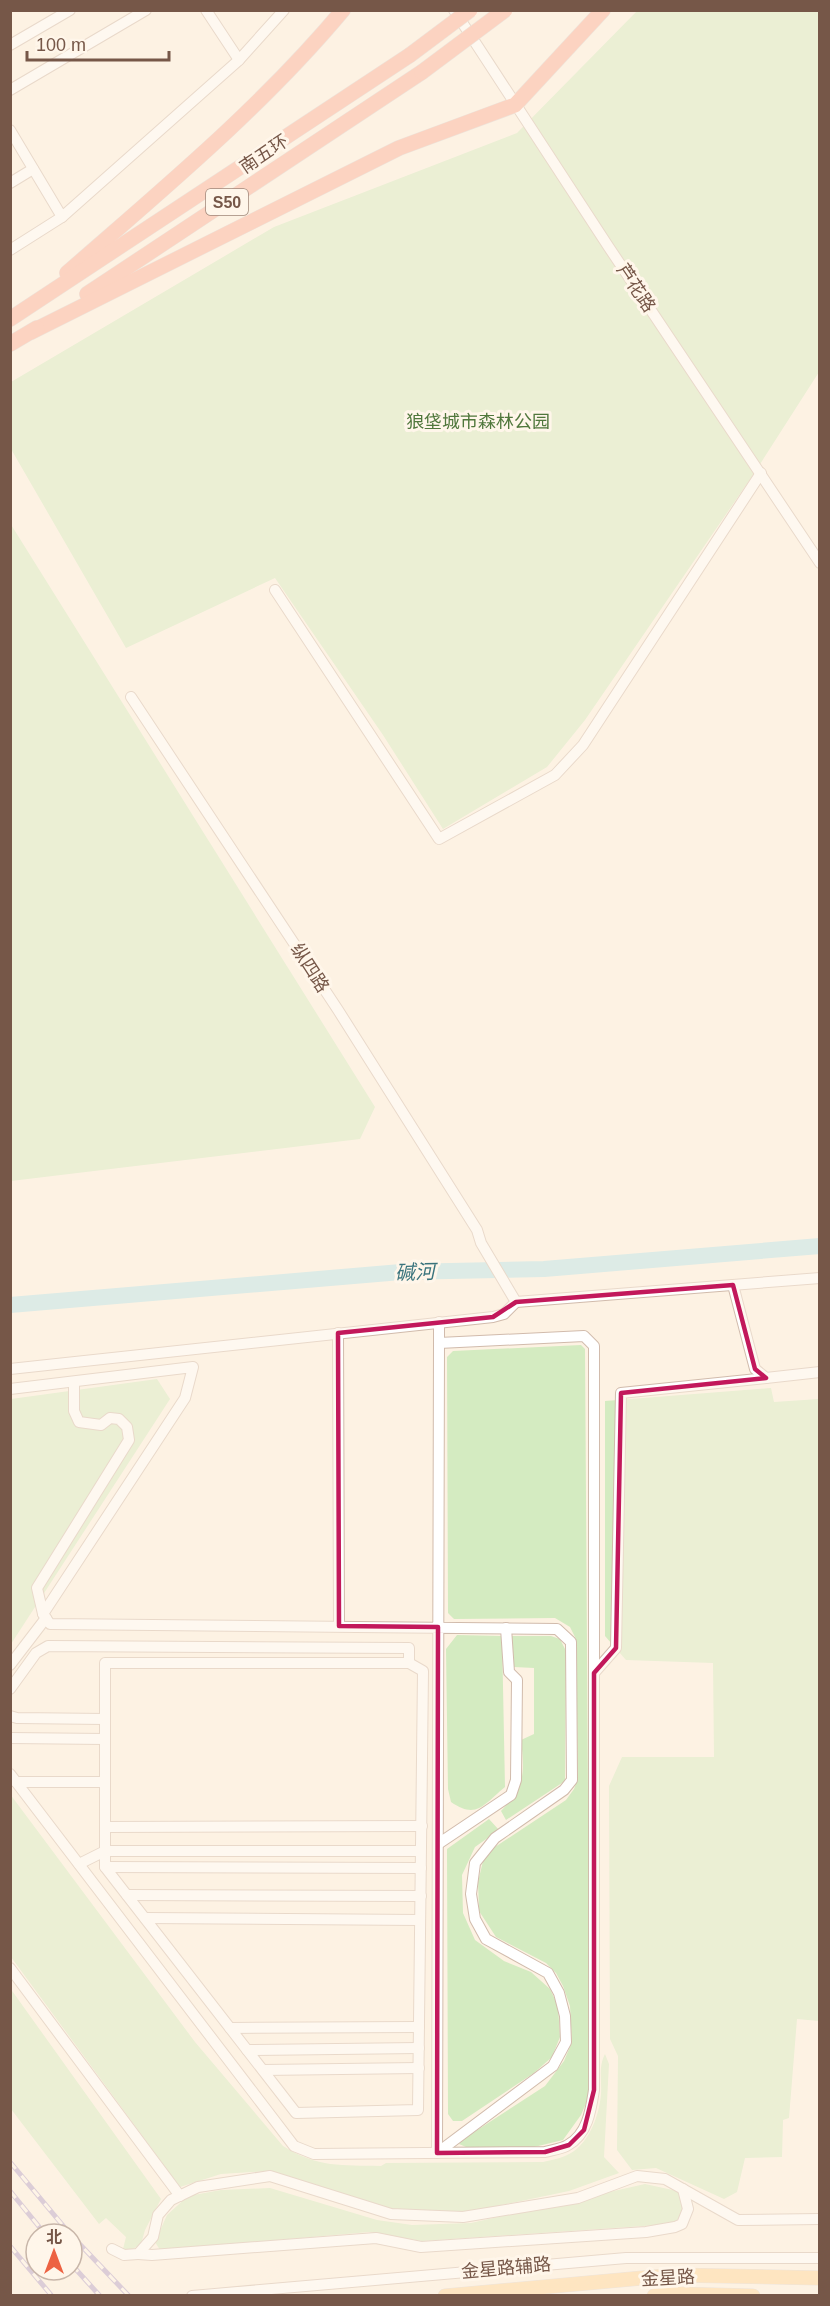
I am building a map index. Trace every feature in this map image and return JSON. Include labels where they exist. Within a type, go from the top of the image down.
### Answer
[{"type":"highway","points":[[25,311],[240,122],[305,56],[343,10]]},
{"type":"highway","name":"南五环","points":[[10,319],[410,55],[470,10]]},
{"type":"highway","name":"南五环","points":[[10,344],[422,72],[505,10]]},
{"type":"highway","points":[[31,332],[399,148],[515,105],[603,10]]},
{"type":"main road","name":"金星路","points":[[445,2295],[675,2276],[819,2278]]},
{"type":"main road","points":[[654,2295],[753,2295]]},
{"type":"street","points":[[10,45],[70,10]]},
{"type":"street","points":[[10,90],[146,10]]},
{"type":"street","points":[[206,10],[239,60]]},
{"type":"street","points":[[10,250],[62,217],[239,60],[284,10]]},
{"type":"street","name":"芦花路","points":[[454,10],[819,563]]},
{"type":"street","points":[[10,130],[62,217]]},
{"type":"street","points":[[10,183],[33,169]]},
{"type":"street","points":[[274,590],[439,839],[555,775],[583,745],[761,473]]},
{"type":"street","name":"纵四路","points":[[131,697],[338,1010],[477,1230],[481,1243],[516,1302]]},
{"type":"street","points":[[10,1369],[504,1314],[516,1302],[819,1278]]},
{"type":"street","points":[[733,1285],[754,1369],[766,1378]]},
{"type":"street","points":[[437,2153],[439,1322]]},
{"type":"street","points":[[338,1333],[339,1626]]},
{"type":"street","points":[[13,1778],[294,2146],[314,2154],[545,2151],[569,2145],[584,2130],[591,2114],[594,2090],[594,1346],[584,1336],[439,1343]]},
{"type":"street","points":[[10,1389],[193,1367],[185,1398],[10,1665]]},
{"type":"street","points":[[594,1673],[616,1648],[621,1393],[819,1372]]},
{"type":"street","points":[[74,1382],[74,1411],[79,1422],[101,1425],[110,1418],[118,1419],[128,1427],[129,1440],[37,1588],[44,1616],[50,1624],[97,1622],[557,1629],[571,1642],[572,1780],[564,1790],[495,1838],[475,1863],[471,1894],[475,1919],[486,1939],[548,1973],[559,1993],[565,2016],[566,2043],[553,2066],[437,2153]]},
{"type":"street","points":[[438,1844],[511,1795],[516,1780],[517,1680],[509,1672],[506,1628]]},
{"type":"street","points":[[10,1689],[36,1653],[48,1646],[409,1648],[409,1663]]},
{"type":"street","points":[[105,1663],[409,1663],[423,1671],[418,2110],[296,2113],[105,1867],[105,1719],[105,1663]]},
{"type":"street","points":[[10,1716],[105,1719]]},
{"type":"street","points":[[10,1738],[105,1739]]},
{"type":"street","points":[[13,1778],[105,1782]]},
{"type":"street","points":[[105,1827],[422,1826]]},
{"type":"street","points":[[79,1864],[105,1851],[421,1851]]},
{"type":"street","points":[[105,1867],[421,1868]]},
{"type":"street","points":[[127,1896],[421,1896]]},
{"type":"street","points":[[145,1918],[420,1920]]},
{"type":"street","points":[[10,1968],[180,2196]]},
{"type":"street","points":[[230,2028],[419,2027]]},
{"type":"street","points":[[247,2050],[419,2048]]},
{"type":"street","points":[[263,2070],[419,2068]]},
{"type":"street","points":[[138,2254],[153,2237],[158,2215],[171,2200],[198,2187],[270,2176],[391,2214],[463,2217],[578,2198],[637,2176],[664,2179],[738,2220],[819,2219]]},
{"type":"street","points":[[112,2249],[124,2255],[152,2255],[376,2238],[422,2247],[646,2232],[682,2224],[688,2209],[683,2189]]},
{"type":"street","name":"金星路辅路","points":[[192,2295],[627,2258],[819,2258]]},
{"type":"highlighted area","points":[[733,1285],[755,1369],[766,1378],[621,1393],[616,1648],[594,1673],[594,2090],[584,2130],[569,2145],[545,2152],[437,2153],[438,1627],[339,1626],[338,1333],[493,1317],[516,1302]]},
{"type":"green space","name":"狼垡城市森林公园","points":[[637,11],[819,11],[819,372],[755,472],[585,720],[547,767],[443,829],[383,735],[275,578],[126,648],[11,449],[11,382],[274,227],[517,133]]},
{"type":"green space","points":[[10,523],[375,1107],[360,1139],[11,1181]]},
{"type":"green space","points":[[581,1345],[585,1349],[590,2094],[581,2115],[563,2140],[530,2148],[466,2147],[459,2144],[465,2138],[545,2086],[564,2061],[572,2042],[570,2006],[556,1973],[546,1963],[496,1937],[479,1911],[478,1882],[483,1861],[495,1847],[566,1800],[574,1789],[578,1778],[576,1639],[570,1627],[555,1618],[454,1619],[448,1613],[447,1357],[453,1351]]},
{"type":"green space","points":[[157,1379],[170,1399],[11,1644],[11,1399]]},
{"type":"green space","points":[[771,1388],[774,1402],[819,1399],[819,2021],[797,2019],[789,2118],[783,2120],[782,2157],[745,2158],[737,2192],[724,2199],[656,2168],[632,2170],[617,2150],[618,2056],[610,2039],[609,1786],[622,1757],[714,1757],[713,1663],[626,1660],[605,1636],[605,1401]]},
{"type":"green space","points":[[457,1635],[502,1636],[505,1787],[486,1804],[474,1810],[467,1810],[451,1802],[448,1789],[446,1649]]},
{"type":"green space","points":[[512,1636],[551,1636],[560,1639],[566,1651],[565,1781],[506,1820],[501,1811],[515,1794],[522,1779],[521,1740],[534,1734],[534,1668],[514,1667]]},
{"type":"green space","points":[[10,1794],[195,2042],[283,2146],[319,2162],[342,2165],[543,2162],[560,2158],[580,2146],[595,2121],[600,2103],[601,2069],[605,2054],[609,2064],[604,2157],[619,2173],[569,2191],[463,2213],[393,2211],[268,2171],[221,2174],[180,2187],[11,1957]]},
{"type":"green space","points":[[489,1819],[499,1830],[475,1847],[462,1875],[463,1913],[475,1940],[504,1961],[531,1972],[550,1989],[558,2006],[560,2037],[552,2057],[534,2073],[462,2121],[453,2121],[448,2114],[447,1849]]},
{"type":"green space","points":[[10,1988],[161,2199],[145,2230],[141,2244],[128,2252],[123,2249],[126,2237],[106,2218],[99,2224],[11,2109]]},
{"type":"green space","points":[[645,2184],[682,2192],[682,2210],[676,2221],[672,2224],[422,2241],[369,2232],[160,2250],[155,2242],[167,2215],[188,2196],[221,2190],[270,2188],[377,2220],[412,2225],[471,2223]]},
{"type":"waterway","name":"碱河","points":[[10,1305],[401,1272],[544,1269],[820,1246]]},
{"type":"railway","points":[[10,2162],[60,2222]]},
{"type":"railway","points":[[10,2191],[35,2222]]},
{"type":"railway","points":[[10,2246],[52,2296]]},
{"type":"railway","points":[[84,2249],[129,2296]]},
{"type":"railway","points":[[84,2278],[100,2296]]}]
